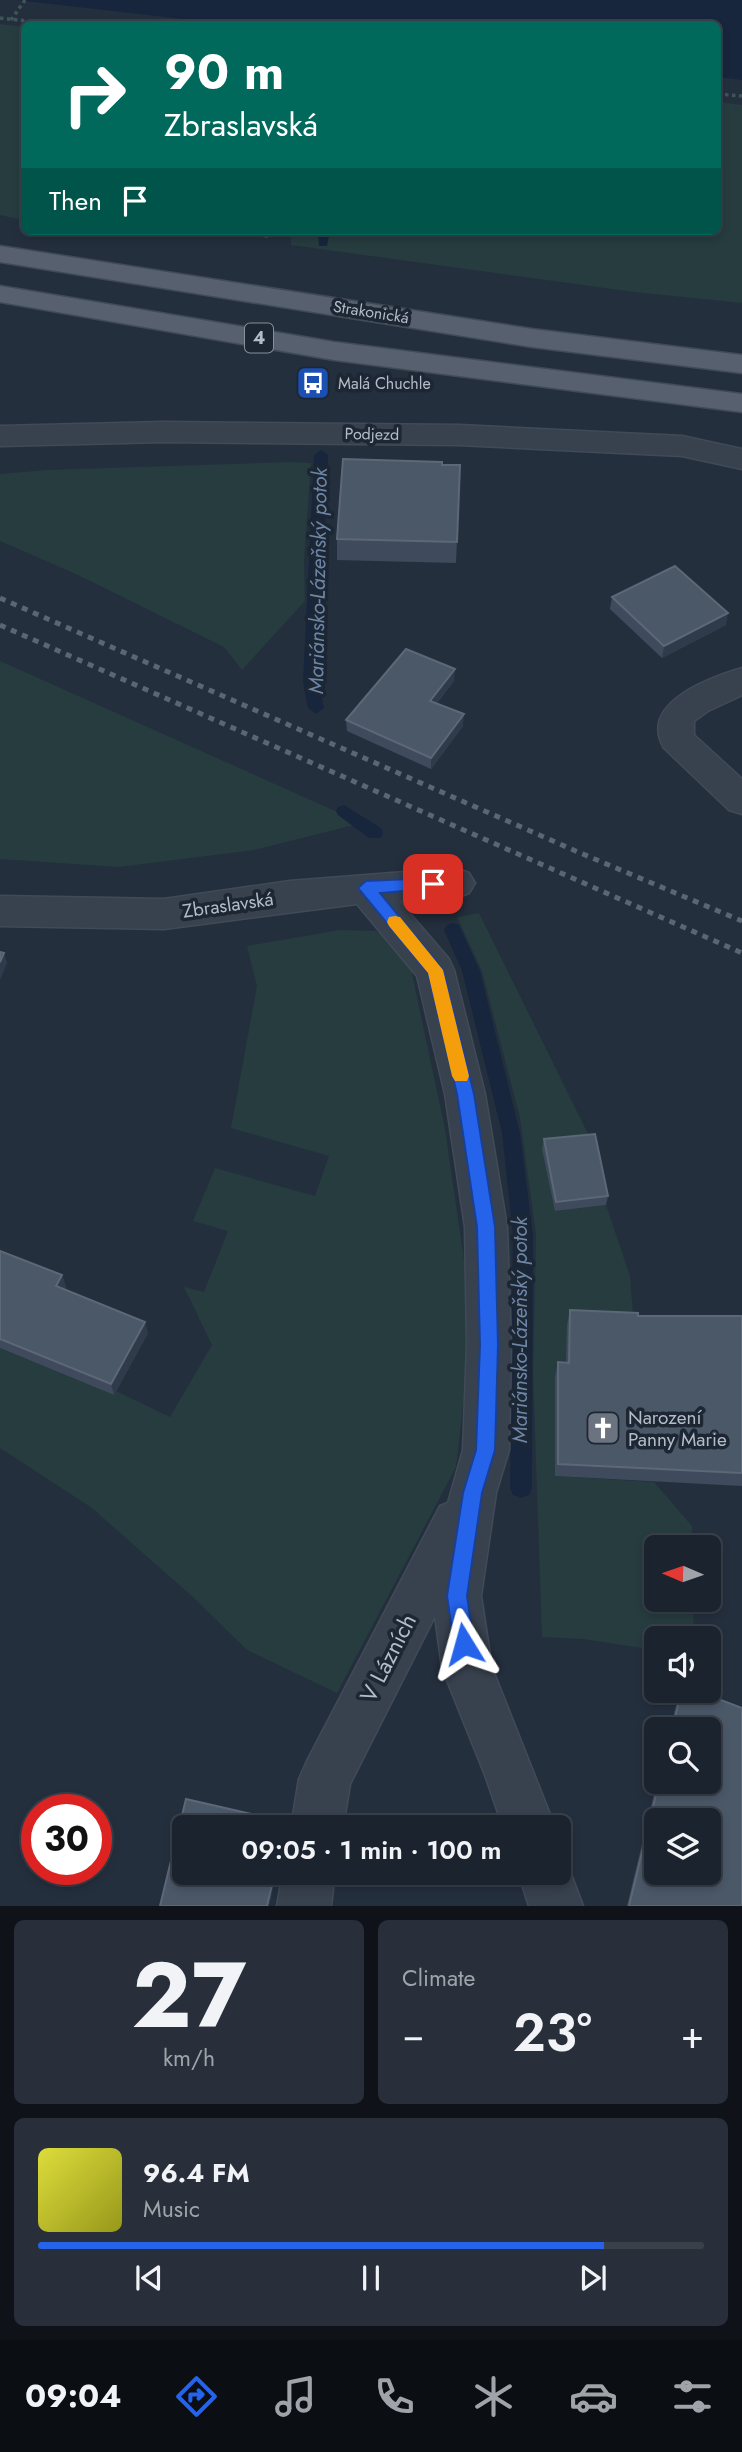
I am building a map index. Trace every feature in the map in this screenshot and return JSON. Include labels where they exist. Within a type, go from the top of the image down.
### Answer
[{"type":"main road","name":"Strakonická","points":[[0,254],[532,338],[742,364]]},
{"type":"main road","name":"4","points":[[0,294],[334,351],[742,403]]},
{"type":"street","name":"Podjezd","points":[[0,436],[163,432],[459,435],[682,446],[742,458]]},
{"type":"street","points":[[742,680],[696,702],[677,716],[676,739],[742,800]]},
{"type":"street","name":"Zbraslavská","points":[[0,911],[164,914],[366,888],[456,883]]},
{"type":"street","name":"V Lázních","points":[[366,888],[435,970],[465,1094],[486,1227],[489,1345],[486,1450],[473,1493],[457,1596],[467,1668],[525,1815]]},
{"type":"street","name":"V Lázních","points":[[319,1815],[324,1779],[473,1493]]},
{"type":"street","points":[[304,1906],[307,1885]]},
{"type":"street","points":[[549,1885],[556,1906]]},
{"type":"path","points":[[11,20],[24,0]]},
{"type":"path","points":[[0,18],[22,21]]},
{"type":"path","points":[[721,94],[742,96]]},
{"type":"green space","points":[[0,24],[21,27],[21,218],[0,215]]},
{"type":"green space","points":[[721,102],[742,105],[742,303],[634,292],[291,245],[291,235],[721,235]]},
{"type":"green space","points":[[311,463],[304,561],[305,601],[242,670],[224,647],[76,574],[0,541],[0,474],[46,470]]},
{"type":"green space","points":[[0,661],[362,823],[254,850],[119,867],[0,859]]},
{"type":"green space","points":[[479,913],[593,1144],[555,1211],[606,1205],[630,1276],[634,1327],[566,1376],[555,1476],[654,1482],[692,1526],[692,1535],[644,1535],[644,1612],[693,1612],[694,1626],[644,1626],[644,1648],[583,1639],[542,1637],[533,1371],[536,1234],[520,1118],[482,971],[457,917]]},
{"type":"green space","points":[[340,930],[376,931],[406,946],[445,1129],[473,1322],[456,1467],[337,1693],[247,1650],[194,1598],[92,1508],[0,1448],[0,1348],[114,1395],[116,1391],[170,1417],[212,1345],[184,1287],[204,1292],[228,1231],[193,1221],[215,1168],[315,1196],[329,1156],[231,1128],[257,986],[247,946]]},
{"type":"water","points":[[16,0],[742,0],[742,80],[721,77],[721,21],[201,21]]},
{"type":"building","points":[[343,459],[460,465],[457,542],[337,539]]},
{"type":"building","points":[[675,566],[728,613],[664,646],[612,597]]},
{"type":"building","points":[[406,649],[455,669],[430,701],[464,714],[431,758],[346,720]]},
{"type":"building","points":[[595,1134],[608,1196],[556,1202],[544,1139]]},
{"type":"building","points":[[0,1251],[62,1275],[56,1286],[145,1322],[111,1384],[0,1339]]},
{"type":"building","points":[[570,1310],[638,1313],[638,1316],[742,1316],[742,1473],[558,1464],[558,1362],[569,1363]]},
{"type":"building","points":[[721,1700],[742,1708],[742,1906],[629,1906],[644,1844],[644,1885],[721,1885],[721,1808],[653,1808],[656,1794],[721,1794],[721,1717],[675,1717],[679,1703],[721,1703]]},
{"type":"building","points":[[186,1799],[256,1815],[182,1815]]},
{"type":"building","points":[[172,1857],[172,1885],[272,1885],[267,1906],[160,1906]]},
{"type":"waterway","name":"Mariánsko-Lázeňský potok","points":[[323,243],[324,235]]},
{"type":"waterway","name":"Mariánsko-Lázeňský potok","points":[[316,708],[311,682],[321,455]]},
{"type":"waterway","name":"Mariánsko-Lázeňský potok","points":[[344,811],[375,833]]},
{"type":"waterway","name":"Mariánsko-Lázeňský potok","points":[[453,930],[471,971],[511,1133],[523,1235],[521,1488]]},
{"type":"railway","points":[[0,598],[578,852],[742,921]]},
{"type":"railway","points":[[0,625],[742,953]]},
{"type":"slow traffic","points":[[395,922],[435,970],[461,1076]]},
{"type":"place","name":"Malá Chuchle","points":[[313,383]]},
{"type":"place","name":"Narození Panny Marie","points":[[603,1428]]},
{"type":"route","points":[[433,884],[366,888],[435,970],[465,1094],[486,1227],[489,1345],[486,1450],[473,1493],[457,1596],[464,1644]]}]
